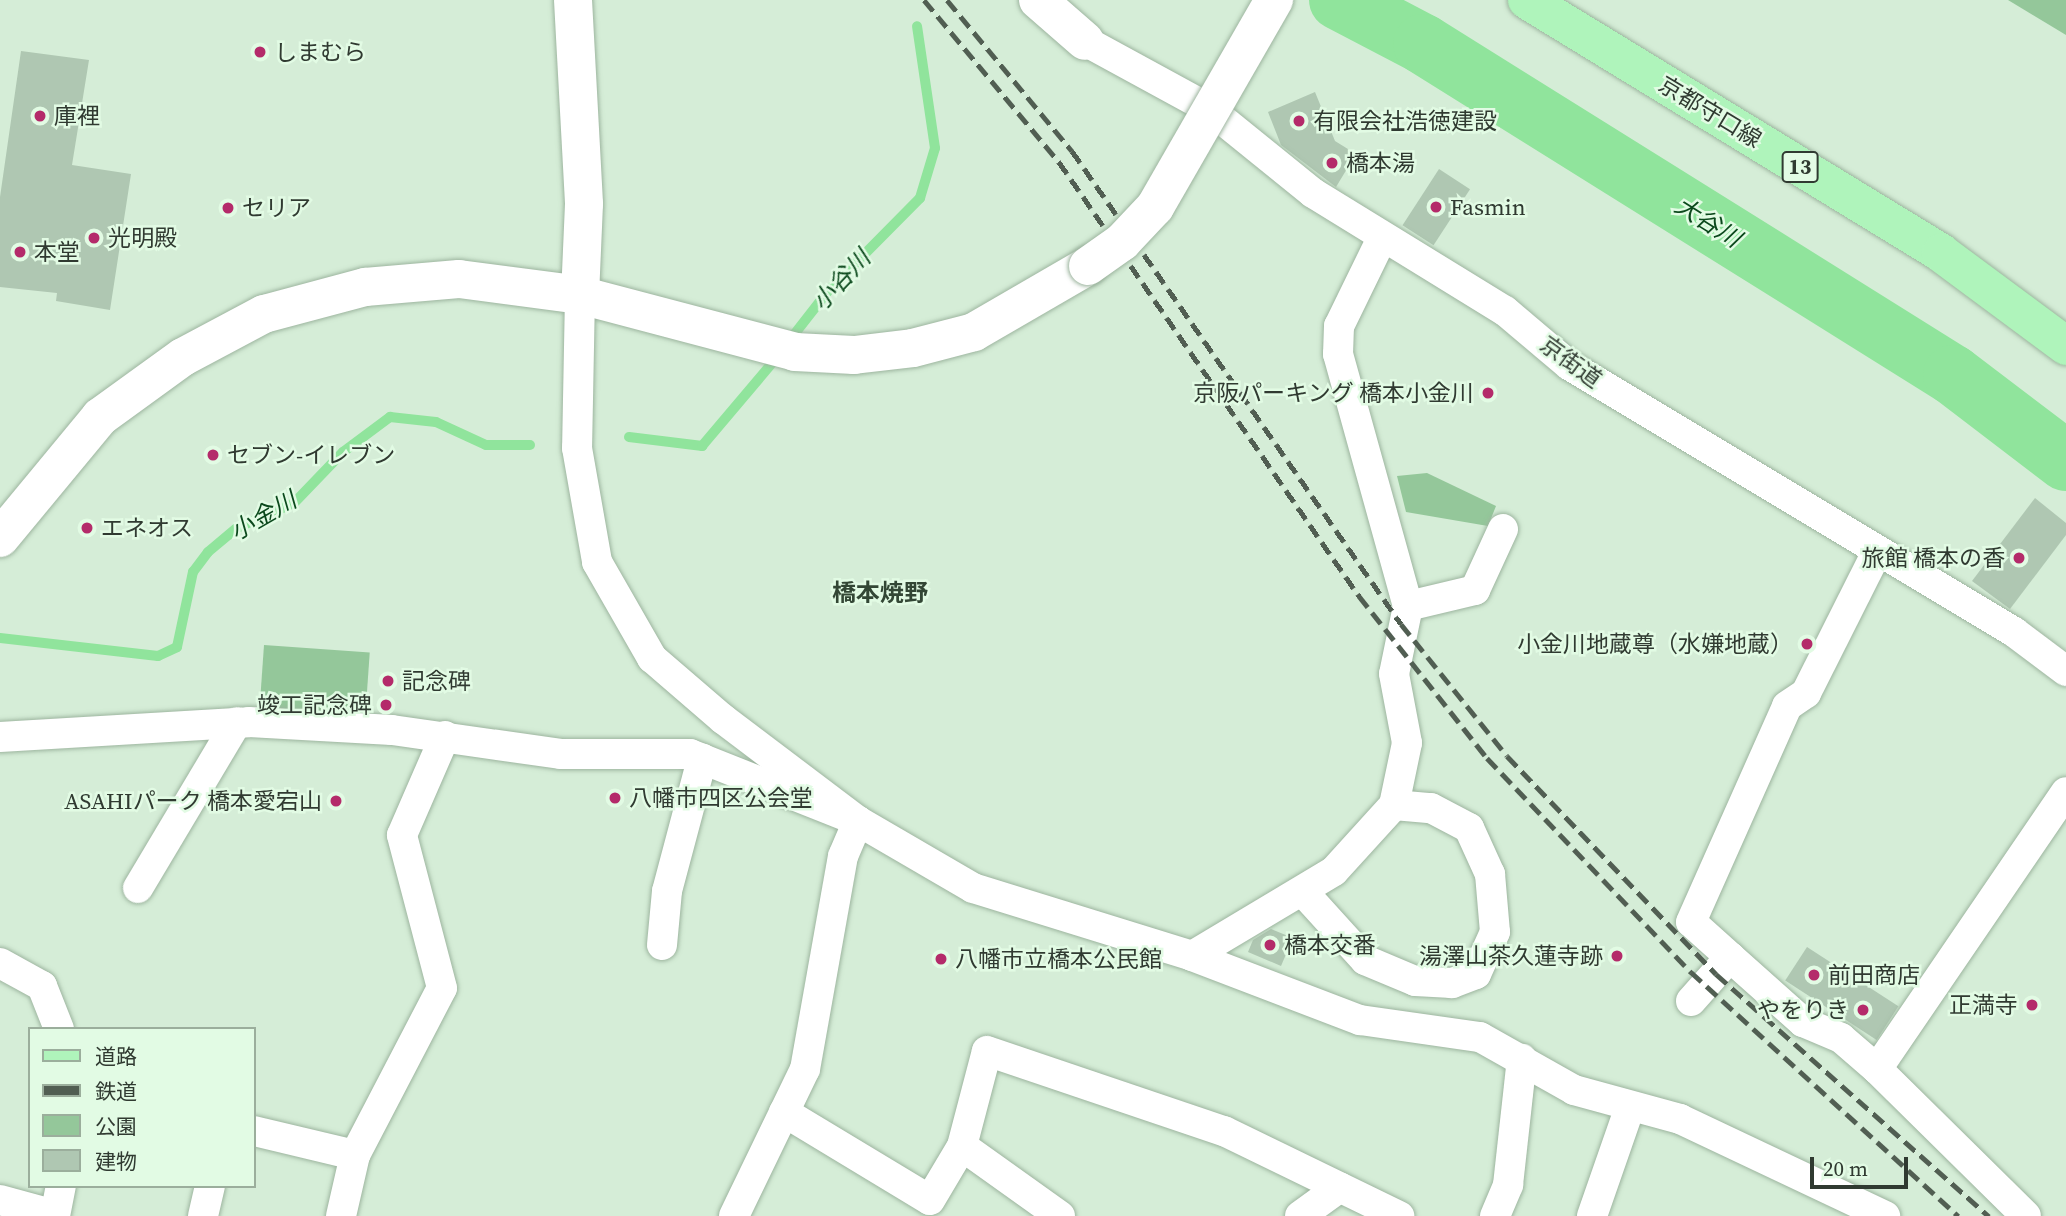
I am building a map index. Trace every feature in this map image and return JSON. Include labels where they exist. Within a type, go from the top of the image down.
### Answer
[{"type":"main road","name":"京都守口線","points":[[1527,0],[1941,253],[2066,346]]},
{"type":"street","points":[[573,0],[584,204],[577,449],[597,562],[652,658],[858,821],[973,888],[1192,956],[1360,1020],[1480,1037],[1574,1090],[1681,1119],[1885,1216]]},
{"type":"street","points":[[1038,0],[1085,41]]},
{"type":"street","points":[[0,538],[100,417],[183,356],[264,314],[365,287],[459,279],[580,295],[796,352],[854,355],[974,332],[1088,266],[1122,242],[1155,207],[1274,0]]},
{"type":"street","name":"京街道","points":[[1085,41],[1208,108],[1313,193],[1382,238],[1505,311],[1569,365],[2014,632],[2066,671]]},
{"type":"street","points":[[1192,956],[1288,895],[1304,892],[1334,871],[1394,805],[1407,743],[1394,674],[1408,606],[1338,354],[1339,326],[1382,238]]},
{"type":"street","points":[[1408,606],[1475,590],[1503,528]]},
{"type":"street","points":[[1877,552],[1805,694],[1787,706],[1690,922],[1803,1022],[1841,1038],[1877,1069],[2026,1216]]},
{"type":"street","points":[[0,737],[237,722],[445,736],[561,754],[690,754],[858,821]]},
{"type":"street","points":[[138,888],[237,722]]},
{"type":"street","points":[[341,1216],[355,1155],[442,988],[402,835],[445,736]]},
{"type":"street","points":[[662,945],[667,891],[702,759]]},
{"type":"street","points":[[1877,1069],[2066,792]]},
{"type":"street","points":[[1304,892],[1349,946],[1385,974],[1452,983],[1476,974],[1495,932],[1495,907],[1490,874],[1469,828],[1432,808],[1394,805]]},
{"type":"street","points":[[734,1216],[805,1069],[843,856],[858,821]]},
{"type":"street","points":[[1691,1001],[1730,957]]},
{"type":"street","points":[[0,963],[42,986],[58,1027]]},
{"type":"street","points":[[785,1112],[930,1200],[962,1146],[988,1051],[1224,1131],[1399,1216]]},
{"type":"street","points":[[1495,1216],[1508,1185],[1522,1059]]},
{"type":"street","points":[[1592,1216],[1630,1107]]},
{"type":"street","points":[[256,1131],[355,1155]]},
{"type":"street","points":[[962,1146],[1060,1216]]},
{"type":"street","points":[[1300,1216],[1340,1187]]},
{"type":"street","points":[[0,1200],[55,1216],[61,1188]]},
{"type":"street","points":[[204,1216],[211,1188]]},
{"type":"green space","points":[[2008,0],[2066,0],[2066,35]]},
{"type":"green space","points":[[1427,473],[1496,506],[1488,526],[1406,512],[1397,476]]},
{"type":"green space","points":[[264,645],[370,652],[365,714],[260,707]]},
{"type":"building","points":[[21,51],[89,60],[72,165],[131,174],[110,310],[56,301],[57,293],[0,287],[0,197]]},
{"type":"building","points":[[1315,92],[1335,141],[1356,154],[1336,187],[1281,145],[1268,112]]},
{"type":"building","name":"Fasmin","points":[[1439,169],[1470,189],[1434,245],[1403,225]]},
{"type":"building","name":"旅館 橋本の香","points":[[2035,498],[2066,523],[2066,535],[2010,609],[1972,581]]},
{"type":"building","name":"橋本交番","points":[[1271,929],[1293,938],[1281,966],[1248,952],[1253,940]]},
{"type":"building","points":[[1807,947],[1898,1006],[1877,1040],[1785,981]]},
{"type":"waterway","name":"大谷川","points":[[1339,0],[1423,44],[1953,375],[2066,461]]},
{"type":"waterway","name":"小谷川","points":[[789,341],[828,291],[920,198],[935,148],[917,26]]},
{"type":"waterway","name":"小谷川","points":[[629,437],[702,446],[778,356]]},
{"type":"waterway","name":"小金川","points":[[0,638],[158,656],[177,647],[193,572],[208,552],[237,528],[294,503],[343,452],[390,417],[436,422],[486,445],[530,445]]},
{"type":"railway","points":[[924,0],[1059,162],[1359,596],[1487,758],[1691,972],[1958,1216]]},
{"type":"railway","points":[[947,0],[1072,151],[1401,624],[1507,756],[1716,974],[1989,1216]]},
{"type":"place","name":"しまむら","points":[[260,52]]},
{"type":"place","name":"庫裡","points":[[40,116]]},
{"type":"place","name":"有限会社浩徳建設","points":[[1299,121]]},
{"type":"place","name":"橋本湯","points":[[1332,163]]},
{"type":"place","name":"Fasmin","points":[[1436,207]]},
{"type":"place","name":"セリア","points":[[228,208]]},
{"type":"place","name":"光明殿","points":[[94,238]]},
{"type":"place","name":"本堂","points":[[20,252]]},
{"type":"place","name":"京阪パーキング 橋本小金川","points":[[1488,393]]},
{"type":"place","name":"セブン-イレブン","points":[[213,455]]},
{"type":"place","name":"エネオス","points":[[87,528]]},
{"type":"place","name":"旅館 橋本の香","points":[[2019,558]]},
{"type":"place","name":"小金川地蔵尊（水嫌地蔵）","points":[[1807,644]]},
{"type":"place","name":"記念碑","points":[[388,681]]},
{"type":"place","name":"竣工記念碑","points":[[386,705]]},
{"type":"place","name":"八幡市四区公会堂","points":[[615,798]]},
{"type":"place","name":"ASAHIパーク 橋本愛宕山","points":[[336,801]]},
{"type":"place","name":"橋本交番","points":[[1270,945]]},
{"type":"place","name":"湯澤山茶久蓮寺跡","points":[[1617,956]]},
{"type":"place","name":"八幡市立橋本公民館","points":[[941,959]]},
{"type":"place","name":"前田商店","points":[[1814,975]]},
{"type":"place","name":"正満寺","points":[[2032,1005]]},
{"type":"place","name":"やをりき","points":[[1863,1010]]},
{"type":"district","name":"橋本焼野","points":[[880,593]]}]
